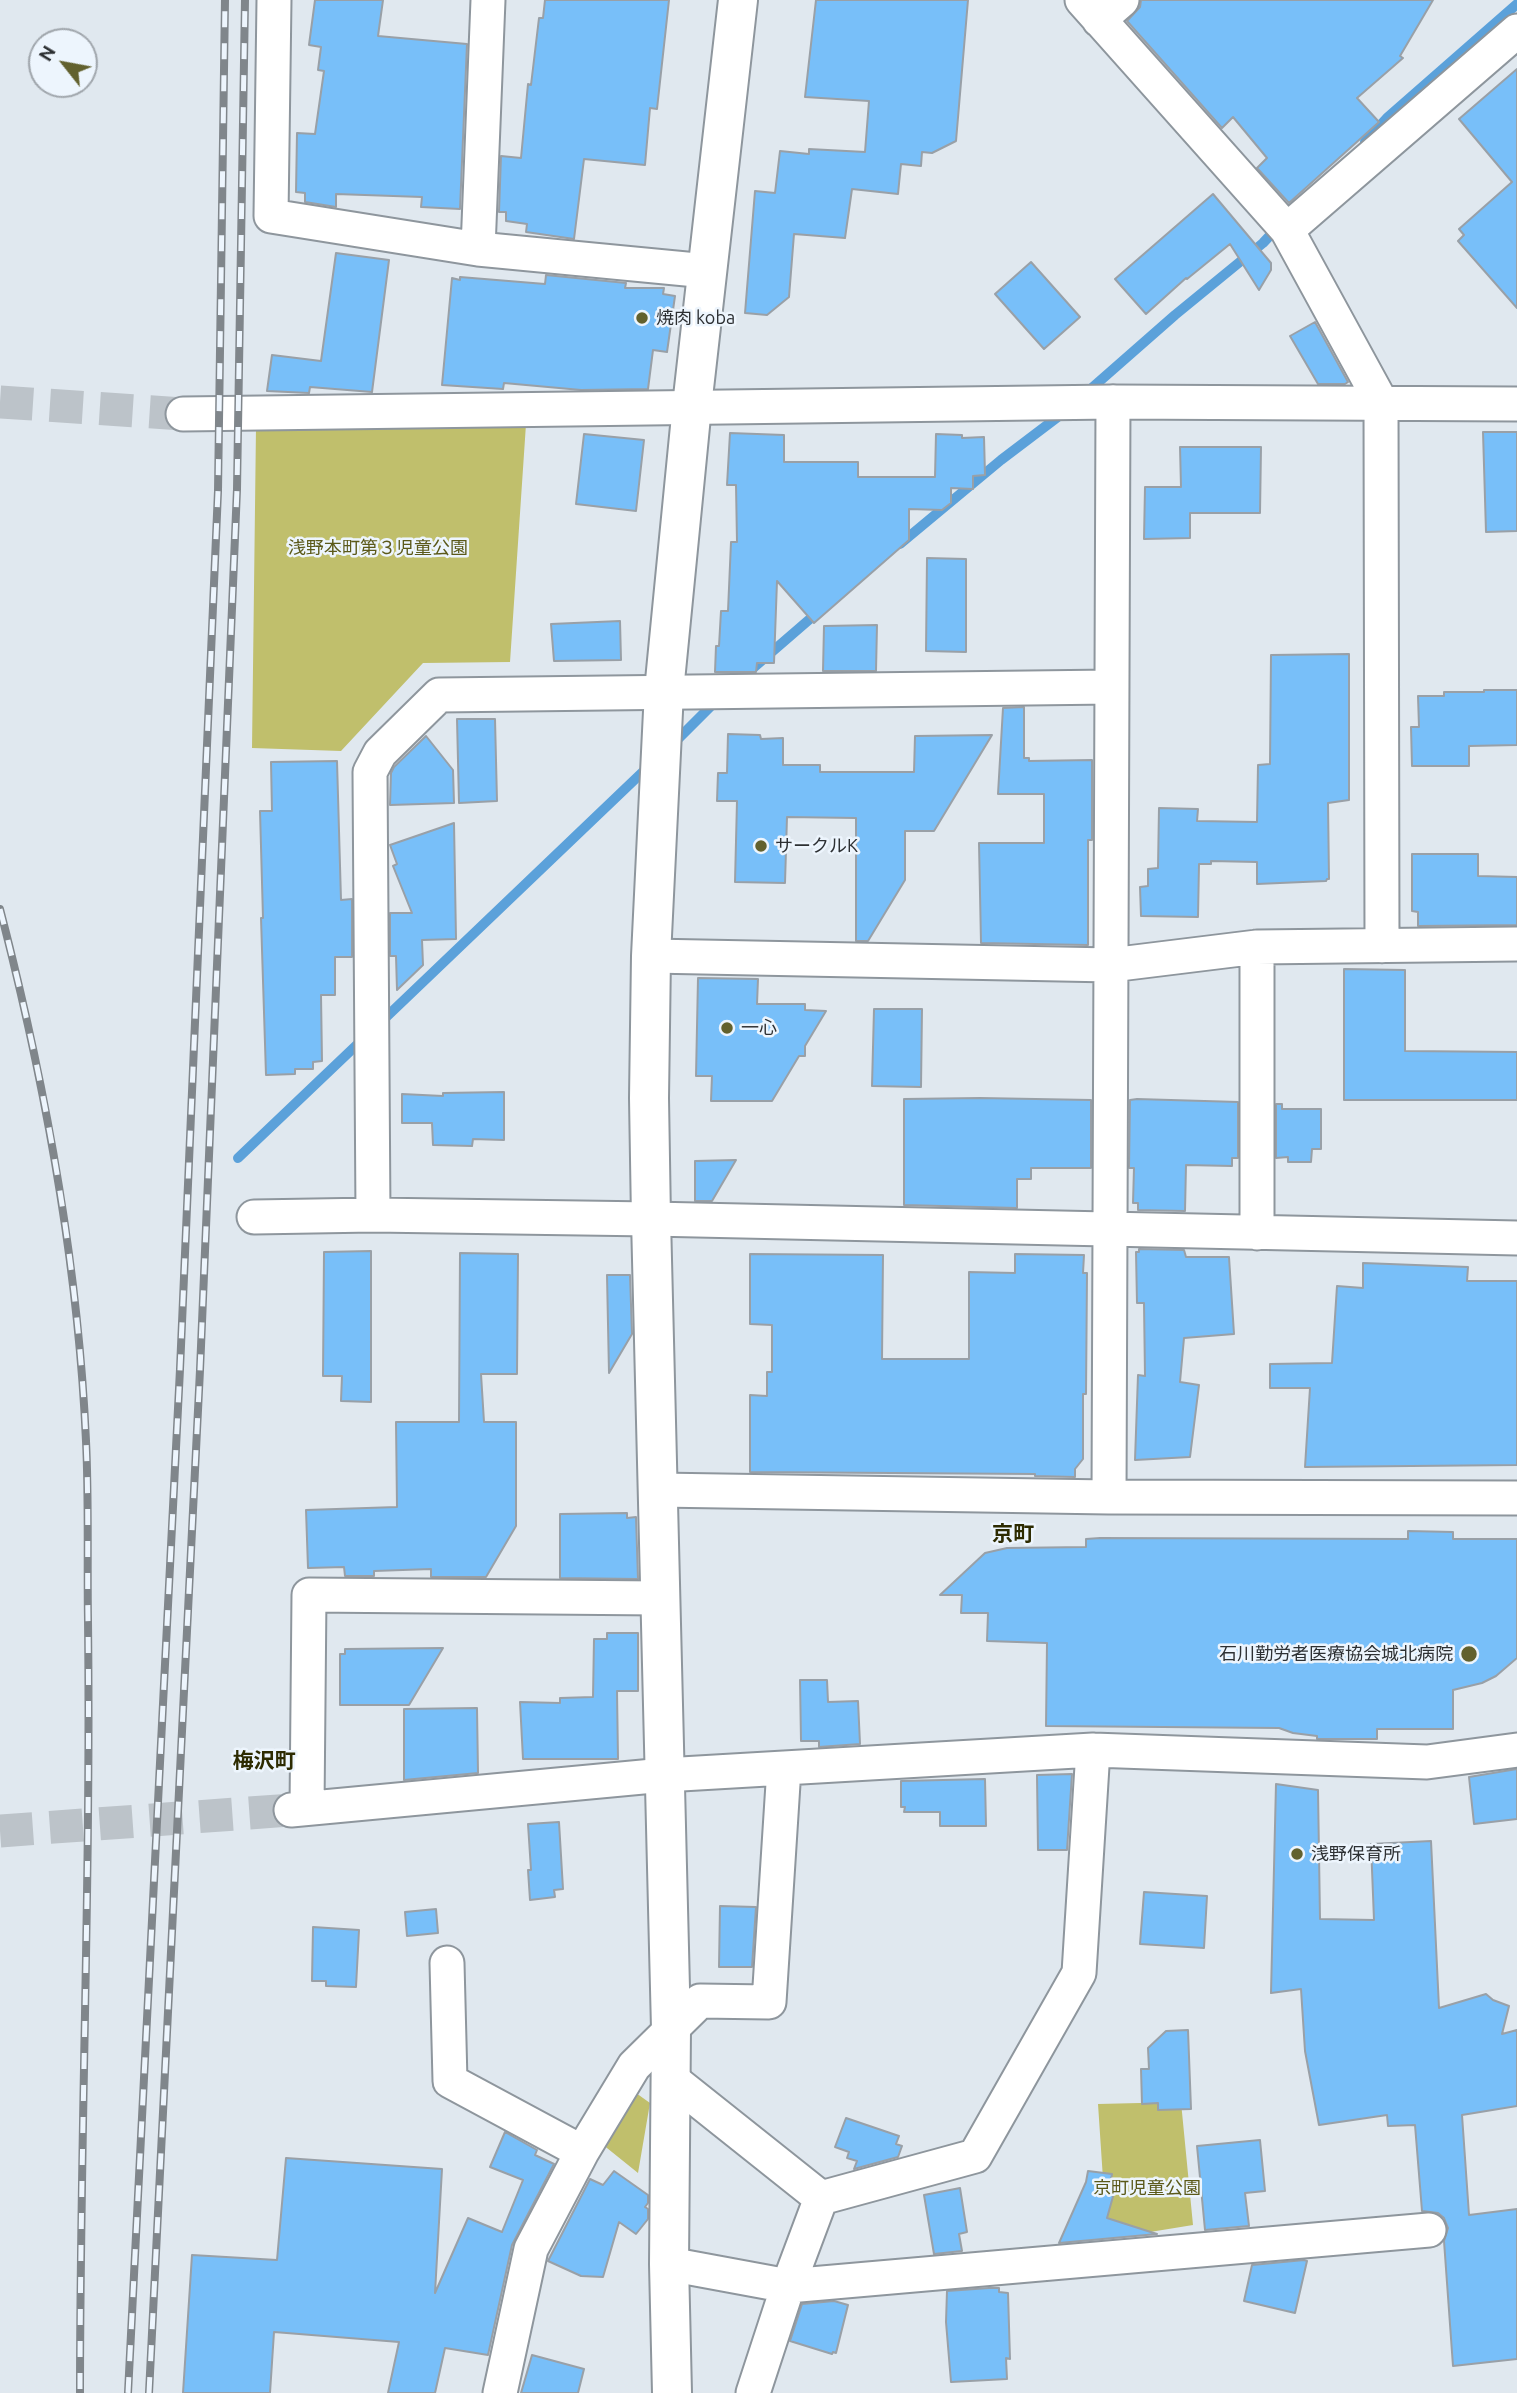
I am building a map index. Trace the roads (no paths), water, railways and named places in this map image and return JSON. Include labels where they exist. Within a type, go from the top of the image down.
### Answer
[{"type":"street","points":[[274,0],[271,216],[478,249],[707,271]]},
{"type":"street","points":[[478,249],[488,0]]},
{"type":"street","points":[[672,2393],[669,2264],[671,2029],[651,1219],[651,956],[664,691],[692,406],[738,0]]},
{"type":"street","points":[[1101,7],[1287,230],[1381,402],[1382,946]]},
{"type":"street","points":[[1287,230],[1517,31]]},
{"type":"street","points":[[1109,1497],[1113,402]]},
{"type":"street","points":[[183,415],[1113,402],[1517,404]]},
{"type":"street","points":[[373,1215],[370,772],[380,753],[439,695],[1112,688]]},
{"type":"street","points":[[651,956],[1111,965],[1256,947],[1517,944]]},
{"type":"street","points":[[1256,947],[1257,1233]]},
{"type":"street","points":[[254,1217],[373,1215],[651,1219],[1517,1238]]},
{"type":"street","points":[[658,1490],[1109,1497],[1517,1498]]},
{"type":"street","points":[[660,1598],[309,1595],[299,1809],[664,1775],[1093,1750],[1427,1762],[1517,1750]]},
{"type":"street","points":[[821,2198],[975,2156],[1079,1973],[1093,1750]]},
{"type":"street","points":[[500,2393],[531,2249],[582,2152],[634,2066],[700,2001],[769,2002],[784,1768]]},
{"type":"street","points":[[447,1963],[450,2081],[582,2152]]},
{"type":"street","points":[[669,2077],[821,2198]]},
{"type":"street","points":[[753,2393],[788,2286],[821,2198]]},
{"type":"street","points":[[669,2264],[788,2286],[1429,2230]]},
{"type":"waterway","points":[[1365,142],[1388,117],[1517,4]]},
{"type":"waterway","points":[[1085,394],[1263,243],[1277,228]]},
{"type":"waterway","points":[[900,544],[1001,460],[1063,413]]},
{"type":"waterway","points":[[737,682],[818,612]]},
{"type":"waterway","points":[[674,743],[718,699]]},
{"type":"waterway","points":[[380,1023],[650,765]]},
{"type":"waterway","points":[[238,1158],[364,1038]]},
{"type":"tunnel","points":[[0,402],[183,414]]},
{"type":"tunnel","points":[[0,1831],[291,1810]]},
{"type":"railway","points":[[128,2393],[180,1369],[218,491],[225,0]]},
{"type":"railway","points":[[149,2393],[200,1370],[237,489],[245,0]]},
{"type":"railway","points":[[0,909],[31,1040],[57,1173],[76,1306],[86,1441],[89,1717],[80,2393]]},
{"type":"place","name":"焼肉 koba","points":[[642,318]]},
{"type":"place","name":"サークルK","points":[[761,846]]},
{"type":"place","name":"一心","points":[[727,1028]]},
{"type":"place","name":"石川勤労者医療協会城北病院","points":[[1469,1654]]},
{"type":"place","name":"浅野保育所","points":[[1297,1854]]},
{"type":"district","name":"京町","points":[[1013,1534]]},
{"type":"district","name":"梅沢町","points":[[264,1761]]},
{"type":"park label","name":"浅野本町第３児童公園","points":[[378,548]]},
{"type":"park label","name":"京町児童公園","points":[[1147,2188]]}]
